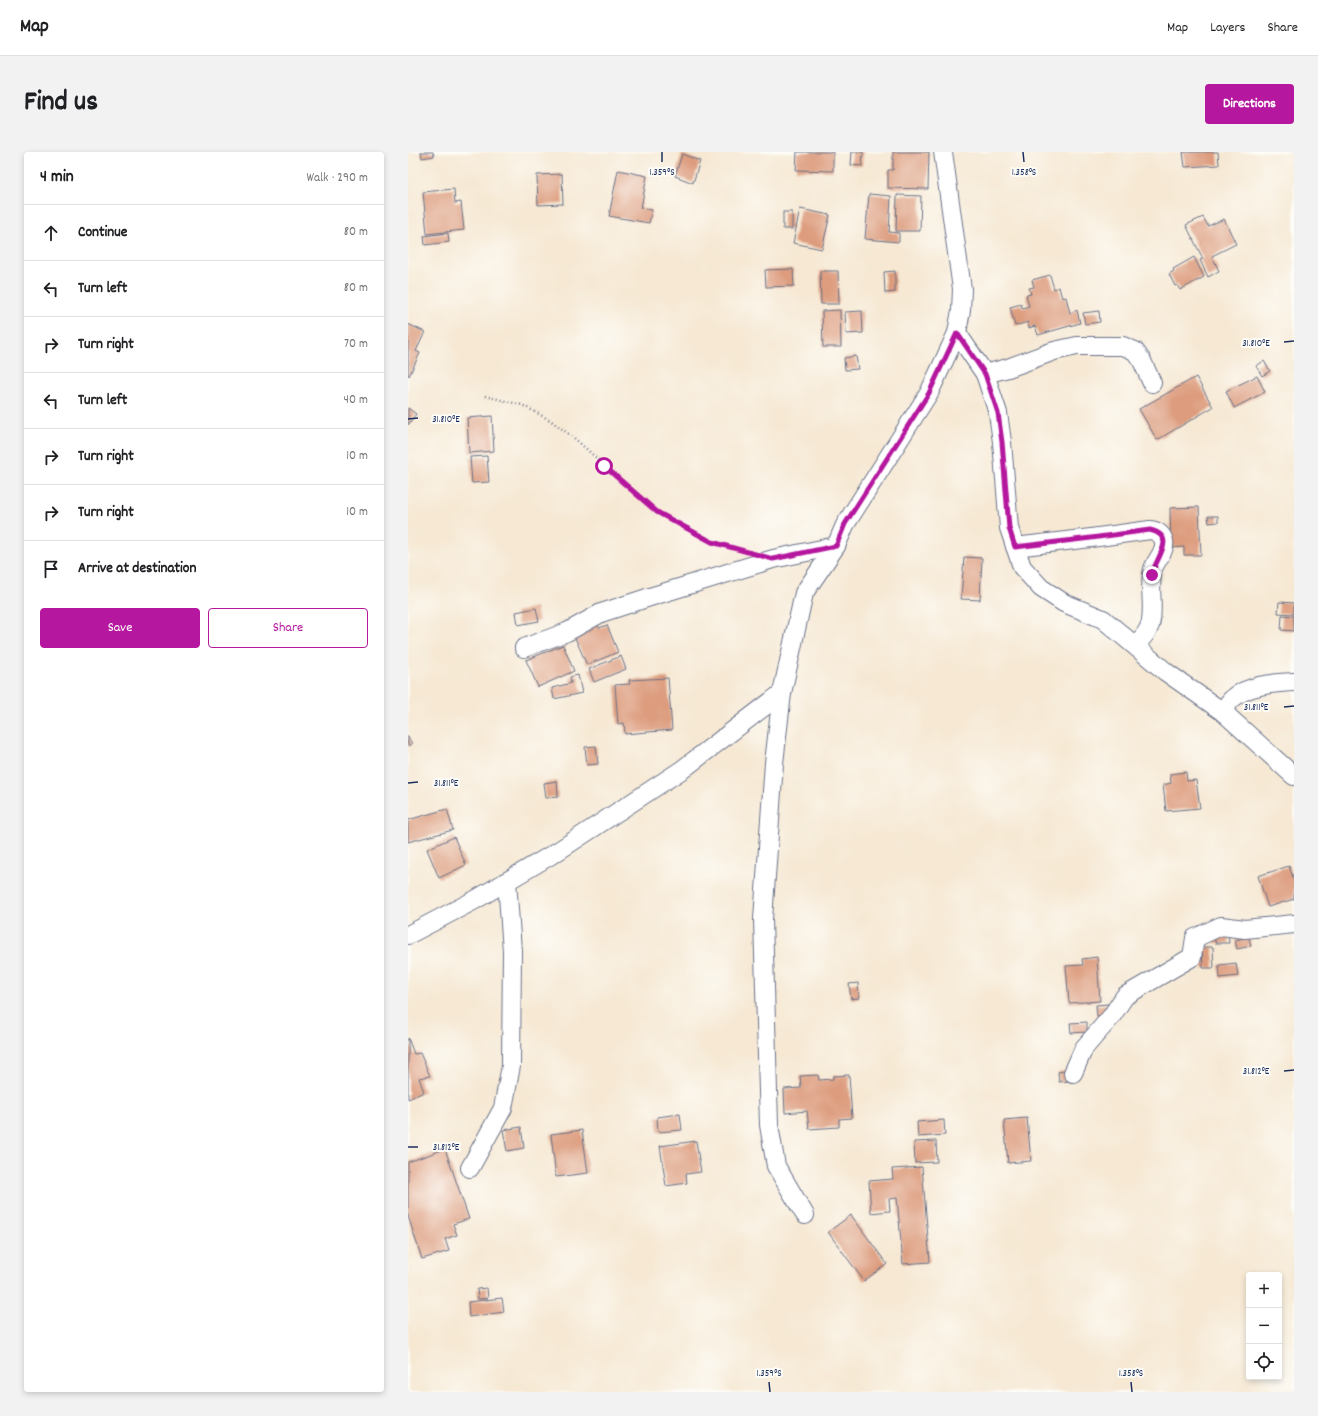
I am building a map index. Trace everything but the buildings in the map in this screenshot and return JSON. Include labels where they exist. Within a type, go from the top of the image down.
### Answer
[{"type":"street","points":[[805,1215],[776,1166],[769,1125],[763,919],[774,763],[782,693],[804,593],[836,546],[845,524],[929,393],[957,333],[961,310],[962,289],[943,152]]},
{"type":"street","points":[[957,333],[985,374],[998,413],[1002,442],[1009,528],[1022,567],[1041,588],[1064,603],[1103,619],[1166,672],[1223,712],[1294,776]]},
{"type":"street","points":[[985,374],[1008,368],[1054,352],[1072,348],[1123,346],[1135,351],[1142,361],[1152,383]]},
{"type":"street","points":[[1015,547],[1150,530],[1157,531],[1162,536],[1164,548],[1153,569],[1151,596],[1152,617],[1149,628],[1135,645]]},
{"type":"street","points":[[524,648],[567,632],[601,613],[653,596],[773,559],[836,546]]},
{"type":"street","points":[[1223,712],[1232,699],[1249,689],[1268,684],[1294,682]]},
{"type":"street","points":[[408,935],[475,900],[558,851],[683,769],[782,693]]},
{"type":"street","points":[[470,1168],[503,1108],[511,1066],[512,951],[508,881]]},
{"type":"street","points":[[1072,1072],[1084,1048],[1111,1017],[1125,996],[1192,957],[1195,938],[1221,926],[1245,929],[1294,924]]},
{"type":"path","points":[[485,396],[522,405],[550,420],[574,438],[657,512],[712,542],[743,550]]},
{"type":"route","points":[[604,466],[657,512],[712,542],[773,559],[836,546],[845,524],[929,393],[957,333],[985,374],[998,413],[1002,442],[1009,528],[1015,547],[1150,530],[1157,531],[1162,536],[1164,548],[1157,560],[1152,575]]}]
